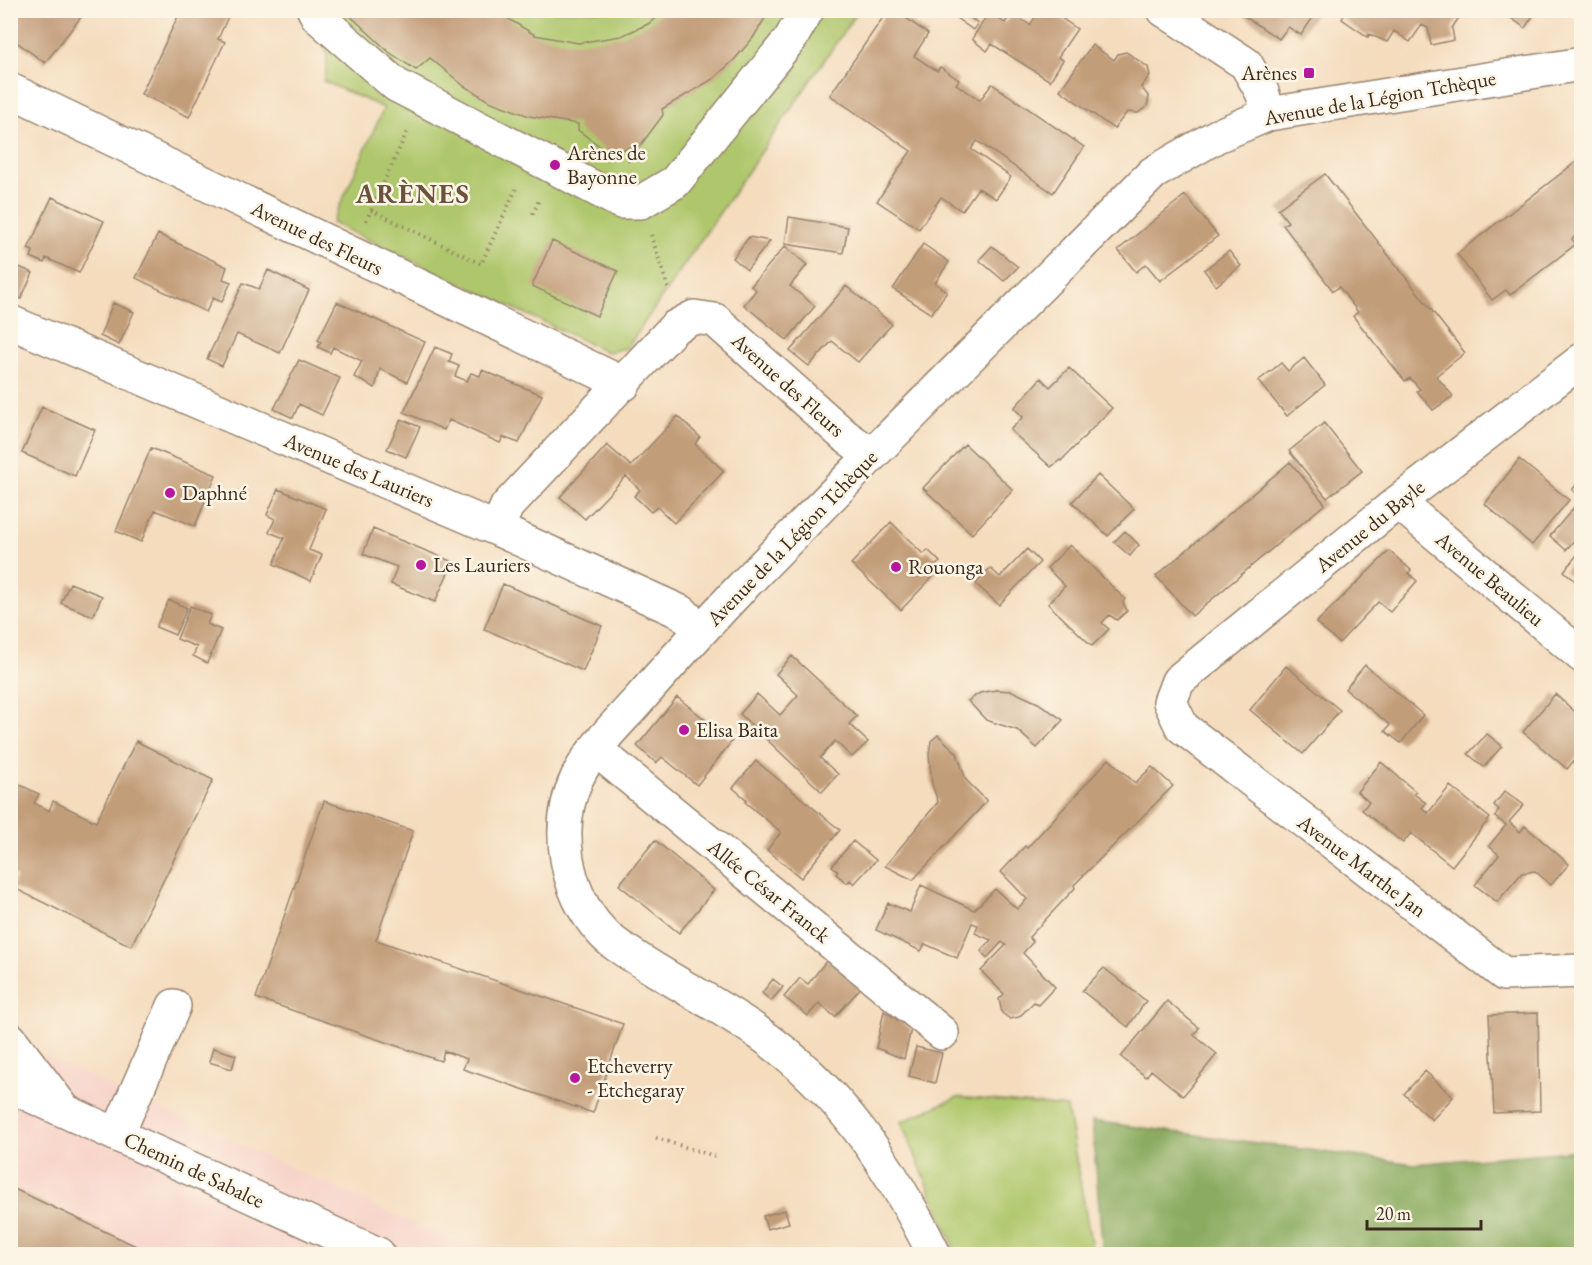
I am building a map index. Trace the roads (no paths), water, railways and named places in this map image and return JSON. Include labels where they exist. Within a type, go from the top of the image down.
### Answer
[{"type":"street","points":[[314,10],[318,17],[396,85],[621,202],[641,202],[675,182],[791,38],[807,10]]},
{"type":"street","points":[[1164,10],[1246,64],[1262,92],[1269,114]]},
{"type":"street","name":"Avenue de la Légion Tchèque","points":[[934,1254],[907,1200],[879,1154],[841,1105],[802,1066],[755,1031],[624,950],[601,932],[573,882],[567,859],[564,831],[568,804],[577,778],[595,748],[700,631],[1153,173],[1217,136],[1269,114],[1581,64]]},
{"type":"street","name":"Avenue des Fleurs","points":[[10,90],[624,384]]},
{"type":"street","name":"Avenue des Fleurs","points":[[497,529],[507,506],[624,384],[675,327],[694,317],[715,320],[845,436],[872,456]]},
{"type":"street","name":"Avenue des Lauriers","points":[[10,322],[497,529],[683,613],[700,631]]},
{"type":"street","name":"Avenue du Bayle","points":[[1170,702],[1178,681],[1398,502],[1581,360]]},
{"type":"street","name":"Avenue Beaulieu","points":[[1398,502],[1581,656]]},
{"type":"street","name":"Avenue Marthe Jan","points":[[1170,702],[1182,727],[1504,974],[1581,971]]},
{"type":"street","name":"Allée César Franck","points":[[595,748],[942,1033]]},
{"type":"street","points":[[117,1135],[174,1006]]},
{"type":"street","points":[[10,1039],[66,1112]]},
{"type":"street","name":"Chemin de Sabalce","points":[[10,1086],[378,1254]]},
{"type":"place","name":"Arènes","points":[[1309,73]]},
{"type":"place","name":"Arènes de Bayonne","points":[[555,165]]},
{"type":"place","name":"Daphné","points":[[170,493]]},
{"type":"place","name":"Les Lauriers","points":[[421,565]]},
{"type":"place","name":"Rouonga","points":[[896,567]]},
{"type":"place","name":"Elisa Baita","points":[[684,730]]},
{"type":"place","name":"Etcheverry - Etchegaray","points":[[575,1078]]},
{"type":"district","name":"ARÈNES","points":[[413,194]]}]
